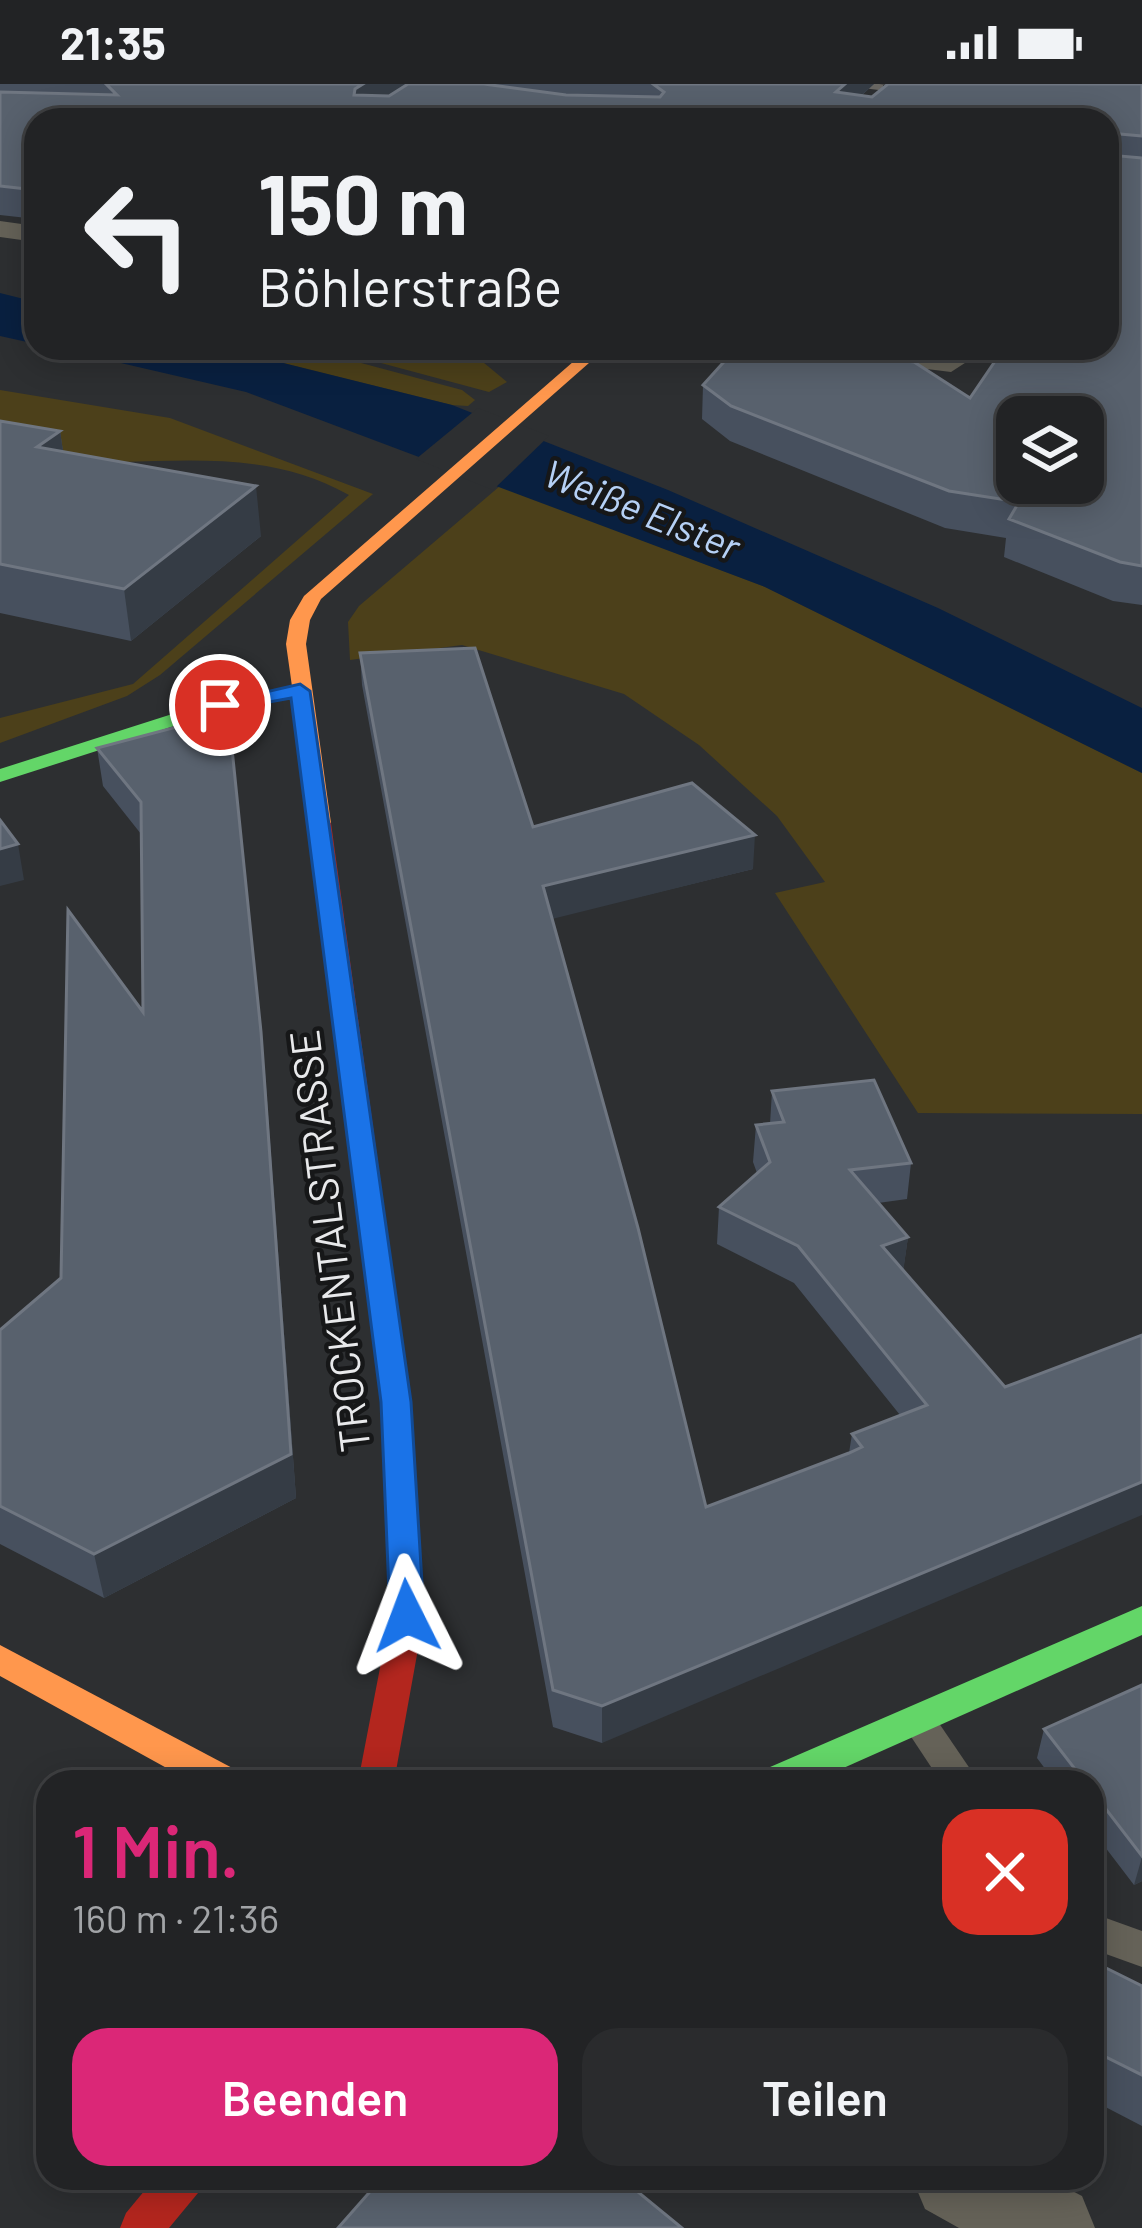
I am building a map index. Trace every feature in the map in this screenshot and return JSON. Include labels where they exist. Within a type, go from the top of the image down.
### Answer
[{"type":"main road","name":"TROCKENTALSTRASSE","points":[[378,1770],[407,1616],[396,1402],[296,644],[314,596],[583,360]]},
{"type":"main road","points":[[0,776],[220,705],[300,691]]},
{"type":"main road","points":[[800,1770],[1142,1620]]},
{"type":"main road","points":[[0,1659],[203,1770]]},
{"type":"main road","points":[[141,2228],[173,2190]]},
{"type":"street","points":[[979,2190],[1050,2228]]},
{"type":"lane","points":[[916,1717],[953,1770]]},
{"type":"lane","points":[[1104,1935],[1142,1949]]},
{"type":"shaded area","points":[[271,360],[350,360],[462,390],[475,400],[468,406]]},
{"type":"shaded area","points":[[370,360],[480,360],[507,382],[489,392]]},
{"type":"shaded area","points":[[0,390],[170,418],[373,494],[160,675],[127,696],[0,743],[0,718],[133,684],[349,495],[266,466],[105,461],[0,439]]},
{"type":"shaded area","points":[[500,486],[765,587],[1142,773],[1142,1114],[918,1113],[775,893],[825,882],[777,816],[699,745],[624,694],[462,645],[350,660],[348,622],[359,606]]},
{"type":"water","points":[[0,293],[24,299],[24,341],[0,336]]},
{"type":"water","name":"Weiße Elster","points":[[108,360],[271,360],[452,405],[668,490],[938,608],[1142,708],[1142,773],[765,587],[246,392]]},
{"type":"pier","points":[[478,408],[549,436],[493,490],[416,459]]},
{"type":"building","points":[[106,84],[363,84],[354,95],[389,96],[408,84],[484,84],[566,95],[660,97],[664,92],[653,84],[845,84],[836,92],[872,97],[888,84],[1142,84],[1142,136],[1119,134],[1119,108],[24,108],[24,189],[0,186],[0,92],[117,95]]},
{"type":"building","points":[[1119,156],[1142,158],[1142,566],[1009,519],[1018,504],[1104,504],[1104,396],[996,396],[996,498],[949,491],[731,406],[703,385],[726,360],[914,362],[970,398],[996,360],[1119,360]]},
{"type":"building","points":[[0,421],[60,431],[37,447],[256,486],[124,589],[0,564]]},
{"type":"building","points":[[475,648],[533,827],[692,783],[755,835],[543,886],[638,1228],[706,1507],[862,1447],[852,1434],[927,1405],[798,1246],[719,1207],[770,1162],[756,1125],[784,1122],[772,1091],[874,1080],[911,1163],[850,1170],[908,1237],[882,1246],[1005,1387],[1142,1335],[1142,1482],[602,1706],[553,1690],[360,653]]},
{"type":"building","points":[[199,721],[230,729],[261,1032],[291,1454],[94,1554],[0,1506],[0,1330],[61,1278],[68,910],[143,1012],[141,802],[97,748]]},
{"type":"building","points":[[0,820],[18,844],[0,849]]},
{"type":"building","points":[[1142,1685],[1142,1856],[1104,1807],[1104,1770],[1076,1770],[1044,1729]]},
{"type":"building","points":[[1104,1967],[1142,1986],[1142,2075],[1104,2056]]},
{"type":"building","points":[[371,2190],[636,2190],[682,2228],[338,2228]]},
{"type":"railway","points":[[855,84],[919,92]]},
{"type":"traffic: fast","points":[[0,776],[220,705],[300,691]]},
{"type":"traffic: fast","points":[[801,1770],[1142,1620]]},
{"type":"traffic: slow","points":[[320,823],[296,644],[300,620],[313,596],[584,360]]},
{"type":"traffic: slow","points":[[0,1659],[203,1770]]},
{"type":"traffic: jam","points":[[320,823],[396,1402],[407,1616],[378,1770]]},
{"type":"traffic: jam","points":[[141,2228],[173,2190]]},
{"type":"route","points":[[220,705],[300,691],[396,1402],[407,1616]]}]
